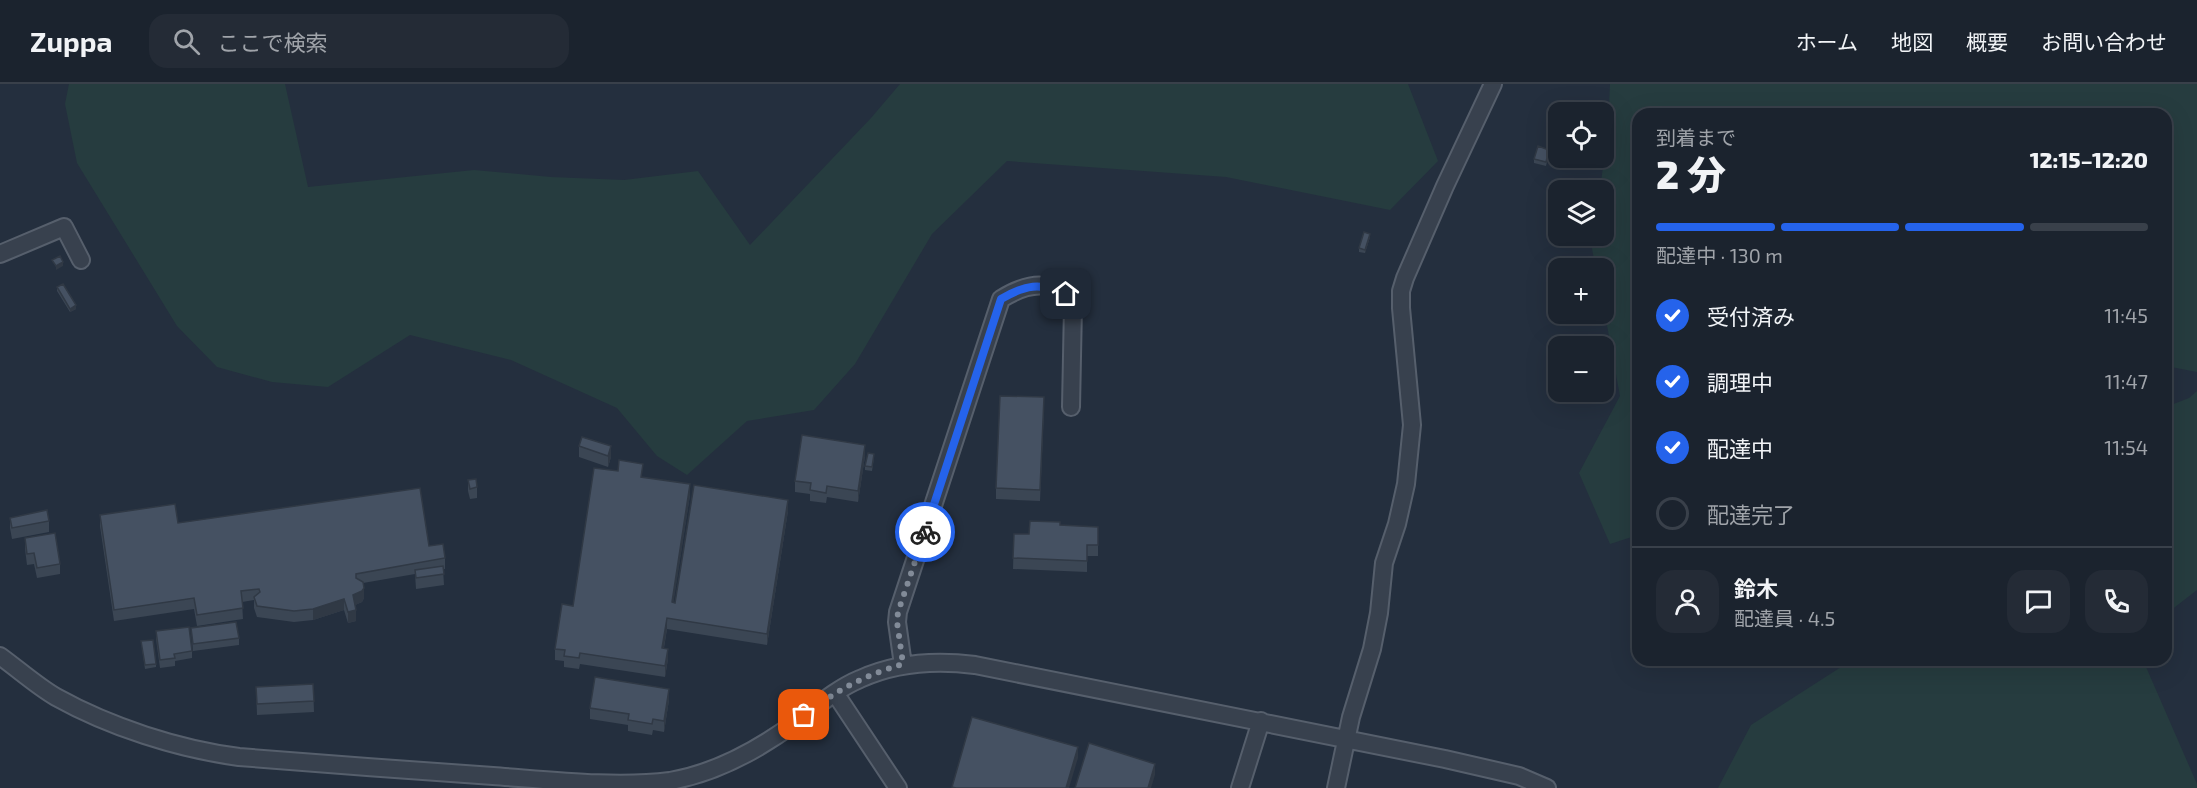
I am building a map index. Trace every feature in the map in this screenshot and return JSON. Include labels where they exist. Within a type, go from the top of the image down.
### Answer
[{"type":"street","points":[[1336,788],[1347,738],[1372,649],[1379,613],[1384,563],[1406,484],[1411,404],[1401,291],[1445,186],[1493,84]]},
{"type":"street","points":[[0,254],[64,227],[81,260]]},
{"type":"street","points":[[903,664],[897,622],[898,612],[1001,299],[1018,289],[1039,286],[1054,288],[1066,294],[1073,306],[1071,407]]},
{"type":"street","points":[[0,656],[56,696],[129,730],[216,754],[301,762],[596,783],[669,781],[716,768],[741,758],[859,679],[903,664],[937,662],[975,665],[1347,738],[1497,770],[1547,788]]},
{"type":"street","points":[[835,693],[898,788]]},
{"type":"street","points":[[1240,788],[1261,721]]},
{"type":"green space","points":[[69,84],[285,84],[308,187],[474,170],[551,177],[624,180],[698,171],[750,245],[871,118],[900,84],[1408,84],[1438,161],[1390,210],[1226,177],[1007,161],[932,234],[855,364],[814,410],[747,421],[687,475],[657,456],[617,408],[511,360],[410,335],[328,387],[272,382],[217,367],[177,326],[77,163],[65,104]]},
{"type":"green space","points":[[1610,84],[2197,84],[2197,372],[2172,367],[2172,108],[1632,108],[1632,537],[1610,544],[1579,473],[1620,396],[1614,363],[1614,336],[1609,336],[1607,324],[1614,324],[1614,258],[1594,258],[1592,249],[1592,246],[1614,246],[1614,180],[1601,180],[1603,168],[1614,168],[1614,102],[1609,102]]},
{"type":"green space","points":[[2197,391],[2197,590],[2172,609],[2172,405],[2189,398]]},
{"type":"green space","points":[[1843,666],[2146,666],[2197,788],[1718,788],[1751,725]]},
{"type":"building","points":[[1538,146],[1548,150],[1546,162],[1534,159]]},
{"type":"building","points":[[1364,232],[1370,234],[1365,250],[1359,248]]},
{"type":"building","points":[[60,256],[63,262],[56,266],[52,260]]},
{"type":"building","points":[[63,284],[76,305],[70,309],[57,287]]},
{"type":"building","points":[[1000,396],[1044,397],[1040,490],[996,488]]},
{"type":"building","points":[[802,435],[865,445],[858,491],[827,486],[826,493],[810,490],[811,483],[795,481]]},
{"type":"building","points":[[582,437],[611,446],[608,456],[579,446]]},
{"type":"building","points":[[868,453],[874,454],[872,467],[865,466]]},
{"type":"building","points":[[619,460],[643,464],[641,477],[690,484],[672,602],[675,603],[694,485],[788,500],[767,634],[667,618],[662,648],[668,649],[665,666],[580,653],[579,658],[564,656],[565,650],[555,649],[562,604],[573,606],[594,468],[618,471]]},
{"type":"building","points":[[476,479],[477,487],[470,489],[468,480]]},
{"type":"building","points":[[420,488],[429,546],[443,544],[445,558],[356,574],[356,578],[363,582],[364,588],[353,595],[356,610],[348,612],[344,599],[313,609],[294,611],[257,606],[254,597],[260,592],[259,589],[241,591],[243,608],[197,615],[194,598],[114,610],[100,515],[175,504],[178,523]]},
{"type":"building","points":[[47,510],[49,521],[12,528],[10,518]]},
{"type":"building","points":[[1030,521],[1098,527],[1098,545],[1087,545],[1087,561],[1013,558],[1014,534],[1029,534]]},
{"type":"building","points":[[55,533],[60,564],[37,568],[34,553],[27,554],[25,538]]},
{"type":"building","points":[[443,566],[444,574],[416,578],[415,570]]},
{"type":"building","points":[[236,622],[239,638],[193,644],[191,628]]},
{"type":"building","points":[[189,627],[192,651],[174,654],[175,658],[160,660],[156,631]]},
{"type":"building","points":[[153,640],[156,664],[145,665],[141,641]]},
{"type":"building","points":[[595,677],[669,689],[664,721],[653,719],[652,724],[628,720],[629,714],[590,708]]},
{"type":"building","points":[[313,684],[314,701],[257,704],[256,687]]},
{"type":"building","points":[[972,717],[1078,747],[1066,788],[952,787]]},
{"type":"building","points":[[1089,743],[1155,764],[1148,788],[1075,788]]},
{"type":"way so far","points":[[804,715],[859,679],[903,664],[897,622],[898,612],[925,532]]},
{"type":"route","points":[[925,532],[1001,299],[1018,289],[1039,286],[1054,288],[1066,294]]}]
